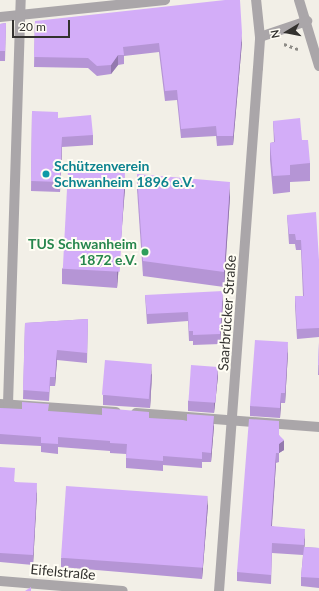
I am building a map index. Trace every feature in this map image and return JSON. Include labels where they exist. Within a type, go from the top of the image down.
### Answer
[{"type":"street","points":[[21,0],[4,404],[319,427]]},
{"type":"street","points":[[0,17],[164,0]]},
{"type":"street","name":"Saarbrücker Straße","points":[[219,591],[233,420],[260,37],[256,0]]},
{"type":"street","points":[[299,0],[308,21],[319,66]]},
{"type":"street","points":[[260,37],[308,21]]},
{"type":"street","name":"Eifelstraße","points":[[0,581],[16,587],[123,591]]},
{"type":"path","points":[[280,43],[301,51]]},
{"type":"building","points":[[225,0],[240,0],[242,33],[233,136],[217,136],[216,126],[181,129],[177,90],[165,91],[159,43],[123,47],[124,55],[118,55],[111,65],[97,66],[88,58],[34,57],[35,21]]},
{"type":"building","points":[[6,23],[5,51],[0,51],[0,24]]},
{"type":"building","points":[[32,111],[58,112],[58,118],[91,115],[93,135],[62,137],[60,182],[31,181]]},
{"type":"building","points":[[300,118],[302,140],[308,140],[310,163],[290,165],[290,175],[273,176],[270,143],[275,142],[273,121]]},
{"type":"building","points":[[68,170],[125,173],[120,272],[63,269]]},
{"type":"building","points":[[137,174],[230,182],[224,272],[143,261]]},
{"type":"building","points":[[316,212],[319,260],[319,328],[297,329],[295,296],[304,296],[301,240],[296,240],[295,234],[289,234],[287,215]]},
{"type":"building","points":[[223,291],[220,334],[193,335],[193,331],[189,331],[188,312],[147,314],[145,295]]},
{"type":"building","points":[[88,319],[87,353],[57,350],[55,377],[50,377],[49,392],[23,390],[25,323]]},
{"type":"building","points":[[255,340],[288,342],[285,393],[281,393],[280,408],[250,406]]},
{"type":"building","points":[[319,342],[319,365],[318,365]]},
{"type":"building","points":[[105,360],[152,364],[149,399],[102,395]]},
{"type":"building","points":[[191,365],[218,367],[215,403],[188,401]]},
{"type":"building","points":[[22,402],[49,404],[48,411],[102,415],[102,408],[149,412],[149,418],[187,421],[187,414],[214,416],[211,453],[202,452],[202,459],[163,456],[163,461],[126,458],[127,444],[110,443],[110,441],[58,437],[58,444],[41,443],[41,437],[0,434],[0,408],[22,409]]},
{"type":"building","points":[[249,419],[279,421],[279,435],[284,440],[279,444],[279,453],[276,453],[271,526],[305,529],[304,545],[272,543],[271,575],[237,572]]},
{"type":"building","points":[[0,467],[15,468],[14,482],[37,483],[33,555],[0,553]]},
{"type":"building","points":[[66,486],[208,496],[203,568],[61,558]]},
{"type":"building","points":[[304,547],[319,548],[319,578],[301,577]]},
{"type":"building","points":[[31,587],[31,591],[25,591]]},
{"type":"place","name":"Schützenverein Schwanheim 1896 e.V.","points":[[46,174]]},
{"type":"place","name":"TUS Schwanheim 1872 e.V.","points":[[145,252]]}]
